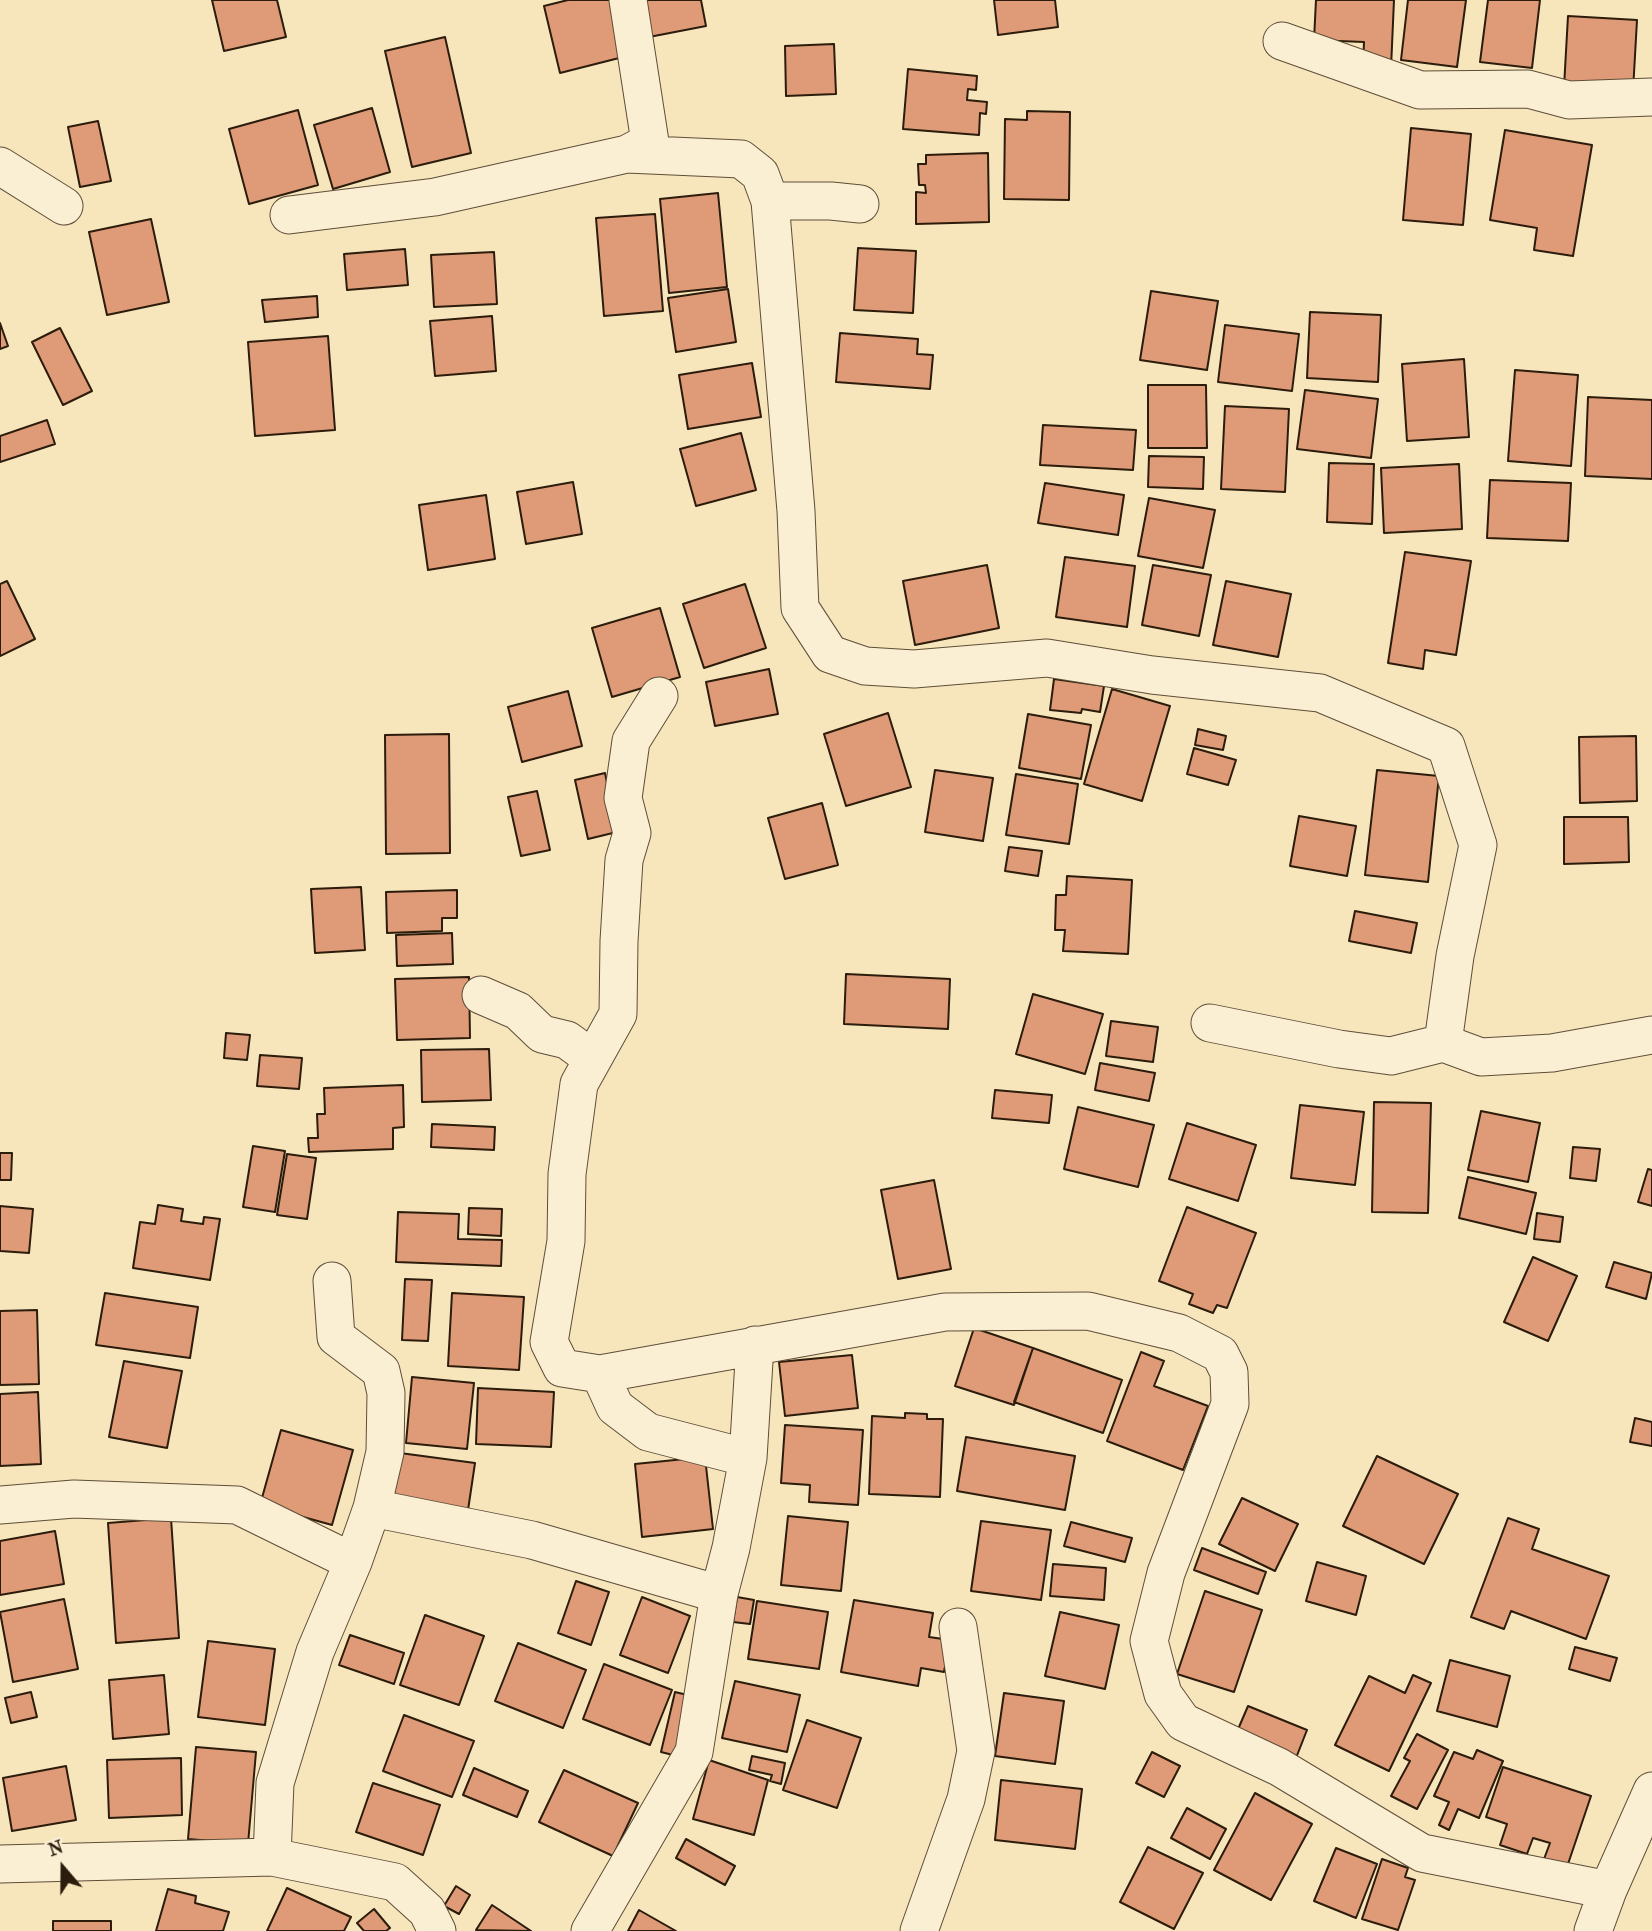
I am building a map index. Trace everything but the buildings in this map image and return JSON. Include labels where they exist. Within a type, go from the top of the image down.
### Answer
[{"type":"street","points":[[289,215],[435,197],[627,154],[650,142],[628,0]]},
{"type":"street","points":[[1282,41],[1420,90],[1528,89],[1569,100],[1652,97]]},
{"type":"street","points":[[627,154],[741,159],[760,174],[769,201],[796,511],[800,608],[830,654],[865,666],[914,669],[1047,658],[1152,675],[1320,693],[1446,747],[1478,845],[1455,957],[1443,1044]]},
{"type":"street","points":[[0,166],[64,206]]},
{"type":"street","points":[[769,201],[860,204]]},
{"type":"street","points":[[659,696],[631,741],[623,798],[632,833],[624,860],[618,941],[618,1014],[579,1084],[568,1174],[566,1241],[548,1342],[562,1368],[600,1374],[944,1312],[1088,1311],[1179,1333],[1220,1354],[1229,1372],[1230,1404],[1166,1573],[1149,1641],[1163,1693],[1184,1722],[1279,1767],[1422,1853],[1608,1890]]},
{"type":"street","points":[[481,995],[517,1011],[542,1034],[567,1040],[593,1059]]},
{"type":"street","points":[[1210,1023],[1339,1049],[1391,1056],[1443,1044],[1481,1057],[1552,1053],[1652,1035]]},
{"type":"street","points":[[272,1857],[275,1783],[315,1652],[353,1562],[372,1508],[385,1452],[386,1393],[381,1371],[336,1337],[332,1281]]},
{"type":"street","points":[[590,1931],[694,1752],[719,1594],[731,1548],[748,1458],[755,1345]]},
{"type":"street","points":[[600,1374],[615,1407],[648,1432],[748,1458]]},
{"type":"street","points":[[0,1505],[74,1499],[237,1505],[353,1562]]},
{"type":"street","points":[[372,1508],[532,1540],[719,1594]]},
{"type":"street","points":[[919,1931],[966,1799],[976,1751],[958,1627]]},
{"type":"street","points":[[1593,1931],[1652,1791]]},
{"type":"street","points":[[2,1856],[272,1857],[395,1882],[427,1911],[437,1931]]}]
